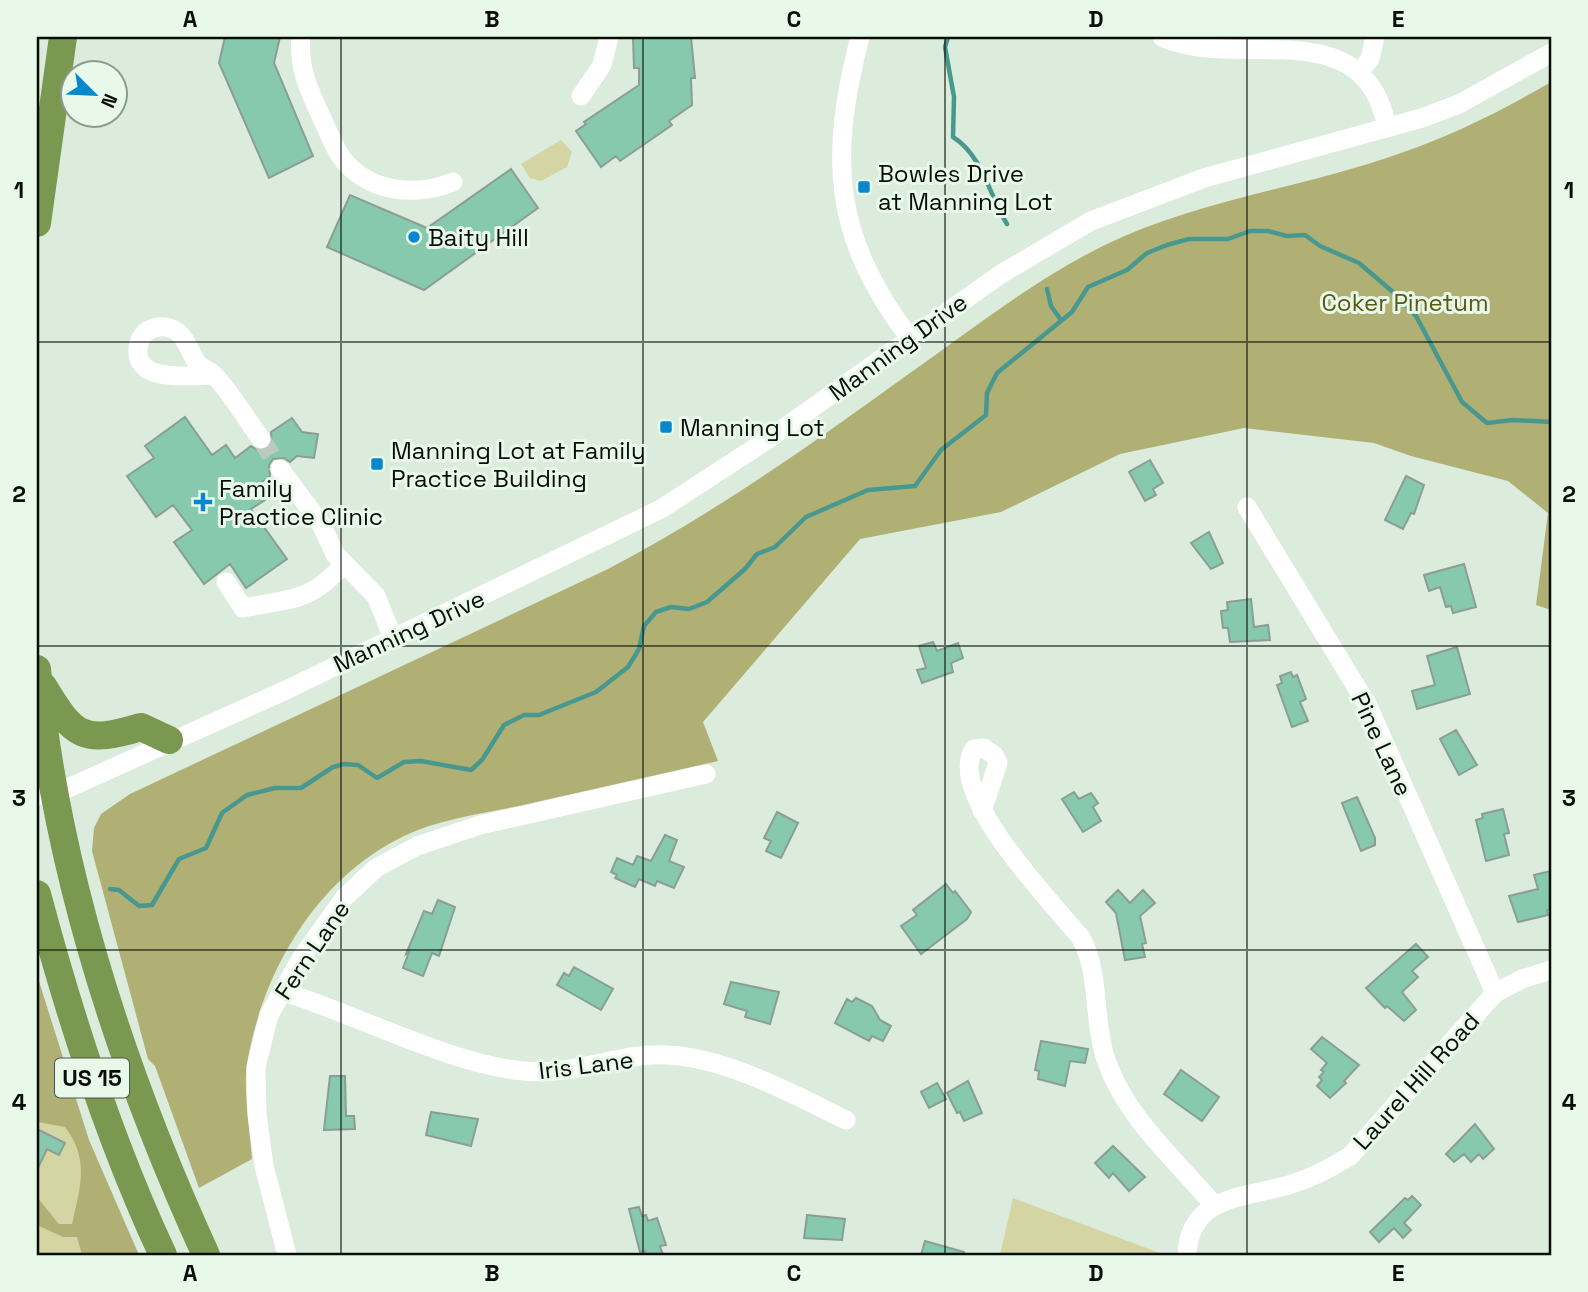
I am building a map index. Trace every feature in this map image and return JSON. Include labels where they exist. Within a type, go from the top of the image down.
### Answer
[{"type":"highway","points":[[37,223],[63,37]]},
{"type":"highway","name":"US 15","points":[[37,669],[45,795],[95,962],[171,1178],[206,1255]]},
{"type":"highway","points":[[37,677],[60,713],[85,734],[106,738],[141,727],[169,740]]},
{"type":"highway","name":"US 15","points":[[37,894],[56,967],[109,1126],[163,1255]]},
{"type":"street","points":[[302,37],[304,77],[344,160],[370,180],[394,190],[418,192],[453,182]]},
{"type":"street","points":[[581,96],[603,65],[609,37]]},
{"type":"street","points":[[860,37],[844,116],[840,167],[842,191],[860,256],[874,286],[909,337]]},
{"type":"street","points":[[1162,37],[1189,45],[1314,52],[1335,59],[1359,73],[1378,94],[1387,127]]},
{"type":"street","points":[[1359,73],[1370,59],[1375,37]]},
{"type":"street","name":"Manning Drive","points":[[45,795],[286,690],[591,546],[661,509],[778,432],[1013,266],[1091,221],[1204,178],[1459,104],[1551,54]]},
{"type":"street","points":[[214,375],[261,439]]},
{"type":"street","points":[[280,469],[321,524],[335,554],[376,596],[393,638]]},
{"type":"street","name":"Pine Lane","points":[[1247,507],[1368,706],[1495,993]]},
{"type":"street","points":[[226,582],[243,608],[310,595],[326,584],[344,564]]},
{"type":"street","name":"Fern Lane","points":[[287,1255],[264,1166],[257,1114],[256,1067],[268,1015],[284,992],[302,957],[345,897],[376,868],[416,846],[480,825],[706,775]]},
{"type":"street","points":[[982,811],[986,820],[1081,938],[1089,953],[1104,1052],[1114,1080],[1160,1145],[1214,1205],[1198,1220],[1188,1237],[1187,1255]]},
{"type":"street","name":"Laurel Hill Road","points":[[1214,1205],[1325,1172],[1350,1156],[1495,993],[1522,979],[1551,970]]},
{"type":"street","name":"Iris Lane","points":[[284,992],[492,1067],[539,1073],[563,1072],[667,1055],[731,1069],[846,1120]]},
{"type":"green space","name":"Coker Pinetum","points":[[1551,82],[1551,610],[1536,605],[1548,513],[1508,481],[1411,456],[1374,443],[1244,428],[1120,454],[1001,512],[860,539],[703,722],[718,761],[432,825],[384,847],[354,868],[327,894],[303,924],[283,957],[267,991],[255,1027],[246,1075],[252,1159],[199,1188],[155,1066],[148,1059],[92,851],[94,828],[101,814],[130,794],[608,569],[687,525],[800,451],[980,322],[1077,259],[1139,230],[1175,217],[1364,165],[1420,146],[1478,121]]},
{"type":"green space","points":[[561,140],[572,152],[567,167],[541,181],[530,178],[521,164]]},
{"type":"green space","points":[[37,975],[89,1140],[139,1255],[82,1255],[77,1237],[63,1237],[37,1225],[37,1197],[59,1224],[72,1224],[81,1174],[78,1151],[65,1127],[37,1122]]},
{"type":"green space","points":[[37,988],[92,1164],[131,1255],[37,1255]]},
{"type":"green space","points":[[1013,1198],[1165,1255],[1000,1255]]},
{"type":"building","points":[[225,37],[280,37],[274,63],[313,156],[269,178],[219,63]]},
{"type":"building","points":[[633,37],[691,37],[695,78],[691,78],[692,105],[669,121],[672,125],[620,161],[616,156],[601,167],[576,131],[586,124],[584,122],[639,85],[639,68],[634,68]]},
{"type":"building","name":"Baity Hill","points":[[511,169],[538,208],[424,290],[327,247],[350,195],[427,228]]},
{"type":"building","name":"Family Practice Clinic","points":[[185,417],[212,455],[226,445],[235,458],[251,446],[257,450],[268,449],[272,443],[271,432],[292,418],[302,432],[318,434],[314,458],[297,456],[290,462],[284,458],[273,459],[269,465],[270,476],[255,487],[265,500],[251,509],[287,559],[246,588],[230,564],[204,584],[174,542],[192,530],[173,505],[156,517],[127,476],[154,458],[145,446]]},
{"type":"building","points":[[1150,460],[1163,483],[1153,489],[1156,495],[1145,501],[1129,472]]},
{"type":"building","points":[[1406,476],[1424,485],[1414,514],[1411,513],[1403,529],[1385,520]]},
{"type":"building","points":[[1209,532],[1223,563],[1211,569],[1191,543]]},
{"type":"building","points":[[1464,564],[1476,607],[1453,613],[1451,606],[1446,607],[1440,587],[1429,591],[1424,575]]},
{"type":"building","points":[[1251,599],[1254,627],[1268,625],[1270,640],[1230,642],[1228,628],[1223,628],[1221,611],[1228,610],[1227,602]]},
{"type":"building","points":[[933,642],[937,651],[958,643],[963,658],[951,663],[953,672],[922,683],[917,670],[926,668],[919,646]]},
{"type":"building","points":[[1457,647],[1470,694],[1417,709],[1412,691],[1435,685],[1427,656]]},
{"type":"building","points":[[1291,672],[1293,677],[1297,675],[1306,699],[1300,702],[1308,721],[1292,727],[1277,685],[1282,683],[1280,676]]},
{"type":"building","points":[[1456,730],[1477,765],[1459,775],[1440,739]]},
{"type":"building","points":[[1074,792],[1079,799],[1091,793],[1098,803],[1093,807],[1101,821],[1083,832],[1062,799]]},
{"type":"building","points":[[1357,797],[1375,838],[1375,845],[1361,851],[1342,803]]},
{"type":"building","points":[[1503,809],[1509,833],[1504,834],[1509,855],[1486,861],[1476,820],[1483,818],[1482,814]]},
{"type":"building","points":[[777,812],[798,823],[781,858],[766,851],[771,841],[764,838]]},
{"type":"building","points":[[665,835],[677,840],[669,861],[684,867],[674,888],[657,881],[655,886],[639,879],[635,887],[615,878],[617,875],[611,872],[617,858],[633,865],[637,856],[651,861]]},
{"type":"building","points":[[1551,871],[1551,909],[1547,910],[1548,915],[1518,922],[1509,896],[1538,889],[1534,875]]},
{"type":"building","points":[[946,884],[971,912],[967,919],[921,954],[901,926],[917,915],[913,910]]},
{"type":"building","points":[[1118,890],[1130,903],[1143,890],[1155,903],[1140,916],[1146,943],[1142,944],[1145,957],[1125,960],[1116,913],[1106,902]]},
{"type":"building","points":[[438,900],[455,907],[439,956],[432,953],[423,976],[403,968],[424,911],[432,914]]},
{"type":"building","points":[[1416,944],[1428,957],[1412,971],[1418,977],[1402,992],[1416,1010],[1404,1021],[1387,1006],[1385,1008],[1366,988]]},
{"type":"building","points":[[574,967],[613,989],[601,1010],[557,985],[564,973],[569,976]]},
{"type":"building","points":[[731,982],[779,992],[770,1024],[745,1017],[747,1011],[724,1004]]},
{"type":"building","points":[[856,998],[872,1006],[880,1020],[891,1026],[883,1041],[872,1036],[869,1041],[835,1023],[847,999],[852,1002]]},
{"type":"building","points":[[1322,1037],[1359,1065],[1344,1081],[1346,1083],[1330,1098],[1317,1086],[1322,1080],[1319,1077],[1324,1072],[1321,1070],[1327,1063],[1311,1049]]},
{"type":"building","points":[[1041,1041],[1088,1049],[1085,1063],[1070,1061],[1065,1086],[1038,1079],[1039,1071],[1035,1070]]},
{"type":"building","points":[[1181,1070],[1219,1097],[1202,1121],[1164,1094]]},
{"type":"building","points":[[330,1076],[345,1076],[346,1116],[354,1116],[355,1129],[324,1130]]},
{"type":"building","points":[[968,1081],[982,1113],[964,1121],[947,1093]]},
{"type":"building","points":[[937,1083],[946,1099],[929,1108],[921,1092]]},
{"type":"building","points":[[431,1112],[478,1119],[471,1146],[426,1135]]},
{"type":"building","points":[[1475,1124],[1494,1149],[1483,1159],[1479,1154],[1471,1162],[1464,1154],[1454,1162],[1446,1154]]},
{"type":"building","points":[[37,1129],[65,1143],[59,1155],[47,1149],[37,1170]]},
{"type":"building","points":[[1113,1146],[1145,1177],[1129,1191],[1113,1173],[1109,1178],[1095,1163]]},
{"type":"building","points":[[1412,1196],[1421,1205],[1404,1223],[1411,1230],[1403,1238],[1394,1228],[1379,1242],[1370,1232],[1405,1198],[1408,1200]]},
{"type":"building","points":[[639,1207],[642,1216],[646,1215],[648,1221],[657,1218],[666,1245],[660,1246],[663,1255],[646,1255],[645,1251],[640,1252],[629,1209]]},
{"type":"building","points":[[807,1215],[845,1219],[842,1240],[804,1238]]},
{"type":"building","points":[[925,1241],[964,1252],[964,1255],[921,1255]]},
{"type":"waterway","points":[[948,37],[945,47],[954,97],[953,137],[979,165],[1007,224]]},
{"type":"waterway","points":[[110,889],[119,890],[139,906],[152,905],[179,859],[206,848],[222,813],[247,795],[275,788],[301,788],[333,767],[344,764],[358,765],[377,778],[404,762],[421,761],[471,770],[482,760],[504,725],[524,715],[539,715],[596,692],[628,667],[639,649],[644,626],[656,612],[671,607],[689,609],[707,602],[745,569],[757,554],[775,547],[806,517],[868,490],[915,486],[941,450],[986,415],[987,393],[997,373],[1072,312],[1088,287],[1127,270],[1147,253],[1167,245],[1189,239],[1228,239],[1250,231],[1268,231],[1287,236],[1305,235],[1320,246],[1359,263],[1393,292],[1416,316],[1462,402],[1487,423],[1513,420],[1551,422]]},
{"type":"waterway","points":[[1047,289],[1051,306],[1061,320]]},
{"type":"tunnel","points":[[261,439],[280,469]]},
{"type":"place","name":"Bowles Drive at Manning Lot","points":[[864,187]]},
{"type":"place","name":"Baity Hill","points":[[414,237]]},
{"type":"place","name":"Manning Lot","points":[[666,427]]},
{"type":"place","name":"Manning Lot at Family Practice Building","points":[[377,464]]},
{"type":"place","name":"Family Practice Clinic","points":[[203,502]]}]
